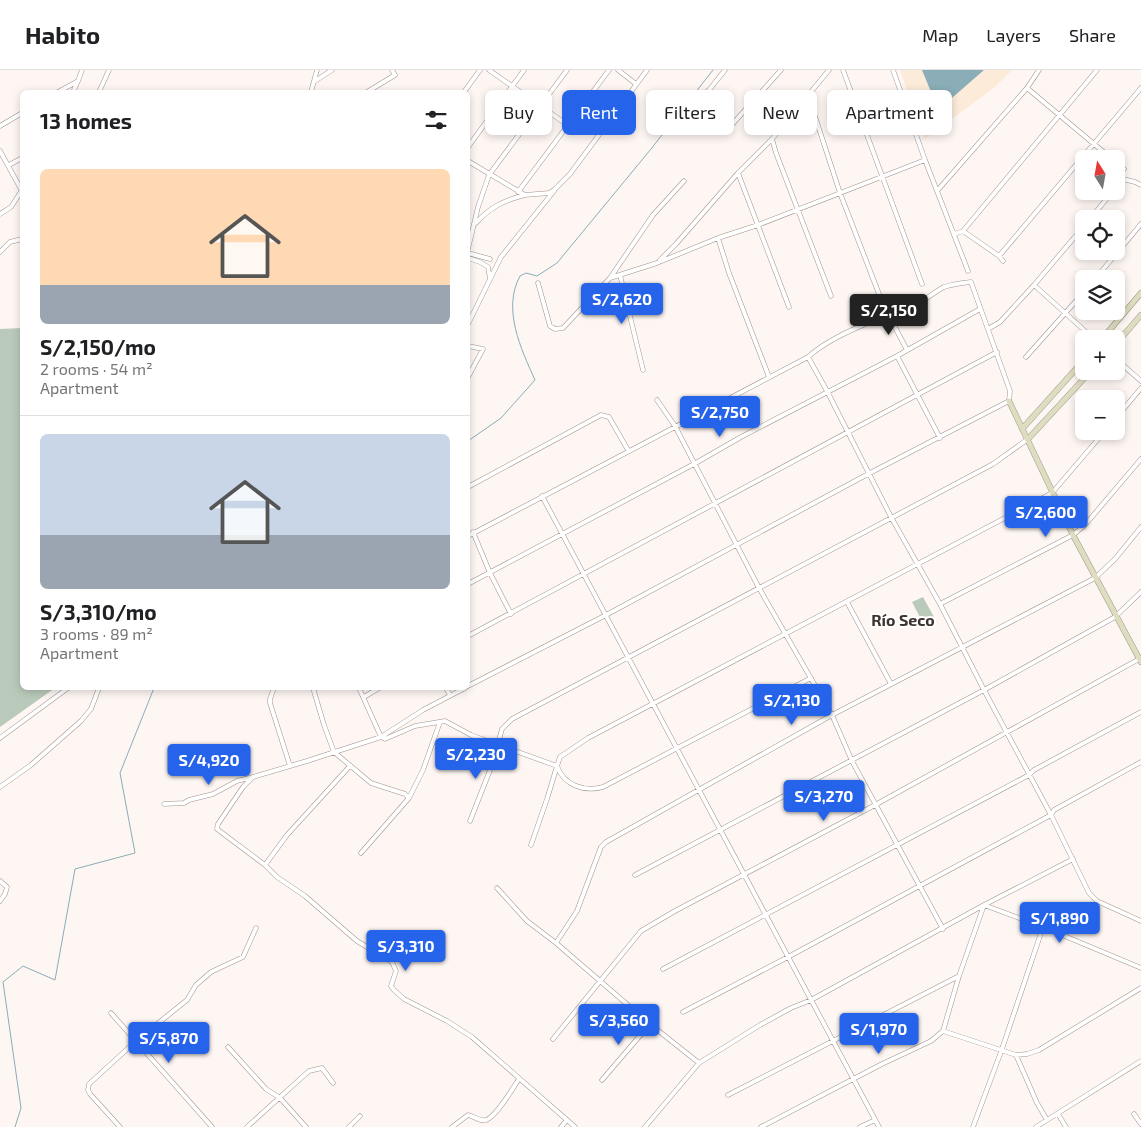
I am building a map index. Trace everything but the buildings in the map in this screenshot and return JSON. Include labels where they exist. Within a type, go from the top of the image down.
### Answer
[{"type":"street","points":[[74,90],[82,70]]},
{"type":"street","points":[[99,90],[109,70]]},
{"type":"street","points":[[312,90],[317,70]]},
{"type":"street","points":[[315,81],[332,70]]},
{"type":"street","points":[[370,90],[395,75],[392,70]]},
{"type":"street","points":[[465,90],[480,70]]},
{"type":"street","points":[[489,70],[517,90]]},
{"type":"street","points":[[470,144],[524,70]]},
{"type":"street","points":[[552,91],[567,70]]},
{"type":"street","points":[[595,90],[609,70]]},
{"type":"street","points":[[618,70],[636,84]]},
{"type":"street","points":[[470,320],[504,252],[515,241],[542,203],[570,174],[647,70]]},
{"type":"street","points":[[709,90],[724,70]]},
{"type":"street","points":[[734,122],[781,70]]},
{"type":"street","points":[[813,90],[828,70]]},
{"type":"street","points":[[843,70],[922,284]]},
{"type":"street","points":[[893,70],[968,271]]},
{"type":"street","points":[[937,192],[1027,88],[1039,70]]},
{"type":"street","points":[[954,234],[963,230],[1097,70]]},
{"type":"street","points":[[62,90],[78,81]]},
{"type":"street","points":[[1027,88],[1101,150]]},
{"type":"street","points":[[999,256],[1141,88]]},
{"type":"street","points":[[0,126],[20,114]]},
{"type":"street","points":[[817,123],[840,193],[884,307]]},
{"type":"street","points":[[470,241],[478,207],[489,174],[519,135]]},
{"type":"street","points":[[518,192],[562,135]]},
{"type":"street","points":[[657,263],[738,173],[775,135]]},
{"type":"street","points":[[772,139],[776,154],[831,296]]},
{"type":"street","points":[[0,151],[20,187]]},
{"type":"street","points":[[8,165],[20,159]]},
{"type":"street","points":[[610,278],[657,263],[925,160]]},
{"type":"street","points":[[470,162],[526,196]]},
{"type":"street","points":[[738,173],[789,307]]},
{"type":"street","points":[[1125,180],[1140,184]]},
{"type":"street","points":[[538,283],[550,326],[555,330],[564,328],[610,278],[653,215],[684,181]]},
{"type":"street","points":[[474,224],[483,214],[499,203],[526,196],[545,194],[554,190]]},
{"type":"street","points":[[0,214],[11,207],[20,194]]},
{"type":"street","points":[[1097,210],[1106,200]]},
{"type":"street","points":[[1103,270],[1141,224]]},
{"type":"street","points":[[963,230],[999,256],[1003,261]]},
{"type":"street","points":[[988,329],[1000,322],[1075,237]]},
{"type":"street","points":[[718,238],[729,273],[769,377]]},
{"type":"street","points":[[0,252],[10,242],[20,240]]},
{"type":"street","points":[[470,254],[490,259]]},
{"type":"street","points":[[470,259],[488,267],[490,281]]},
{"type":"street","points":[[620,275],[643,370]]},
{"type":"street","points":[[470,534],[769,377],[835,339],[888,314],[911,309],[946,286],[971,282],[1010,391],[1009,401],[1073,535],[1140,660],[641,931],[553,1039]]},
{"type":"street","points":[[1034,285],[1084,330]]},
{"type":"street","points":[[1110,330],[1141,293]]},
{"type":"street","points":[[1026,357],[1075,302]]},
{"type":"street","points":[[470,583],[827,391],[897,356],[980,309]]},
{"type":"street","points":[[888,314],[907,350]]},
{"type":"street","points":[[1125,334],[1141,315]]},
{"type":"street","points":[[470,346],[483,349],[470,372]]},
{"type":"street","points":[[470,635],[918,396],[996,352]]},
{"type":"street","points":[[808,356],[868,474],[919,564],[1051,815],[1089,892],[1098,901],[1141,921]]},
{"type":"street","points":[[897,356],[940,438]]},
{"type":"street","points":[[1125,367],[1141,381]]},
{"type":"street","points":[[1022,429],[1075,370]]},
{"type":"street","points":[[470,821],[498,745],[502,728],[512,719],[993,464],[1028,439],[1083,380]]},
{"type":"street","points":[[1125,407],[1141,388]]},
{"type":"street","points":[[657,400],[674,426],[759,588],[832,715],[852,761],[943,929]]},
{"type":"street","points":[[470,685],[606,615],[868,474],[1009,401]]},
{"type":"street","points":[[470,486],[602,415],[609,417],[628,450]]},
{"type":"street","points":[[531,845],[560,757],[588,738],[1052,493],[1097,440]]},
{"type":"street","points":[[940,604],[1073,535],[1085,525],[1141,459]]},
{"type":"street","points":[[542,496],[879,1127]]},
{"type":"street","points":[[556,943],[577,911],[601,847],[606,842],[832,715],[1095,578],[1141,528]]},
{"type":"street","points":[[473,532],[490,573],[511,614]]},
{"type":"street","points":[[635,875],[984,690],[1115,616],[1131,604],[1141,592]]},
{"type":"street","points":[[848,602],[891,684]]},
{"type":"street","points":[[381,737],[385,739],[415,726],[445,722],[471,735],[557,766],[563,777],[574,786],[581,789],[596,789],[811,678]]},
{"type":"street","points":[[0,738],[65,690]]},
{"type":"street","points":[[0,787],[30,765],[81,721],[91,709],[98,690]]},
{"type":"street","points":[[273,690],[270,703],[290,766]]},
{"type":"street","points":[[314,690],[334,752],[371,783],[405,794],[409,798]]},
{"type":"street","points":[[360,690],[381,737]]},
{"type":"street","points":[[364,698],[376,690]]},
{"type":"street","points":[[447,690],[450,695]]},
{"type":"street","points":[[164,804],[184,803],[213,794],[237,781],[381,737],[423,710],[460,690]]},
{"type":"street","points":[[663,969],[1029,775],[1034,770],[1141,712]]},
{"type":"street","points":[[360,853],[409,798],[423,770],[440,722]]},
{"type":"street","points":[[683,1012],[1051,815],[1054,810],[1141,762]]},
{"type":"street","points":[[265,865],[287,835],[350,766]]},
{"type":"street","points":[[253,777],[243,787],[218,824],[218,829],[265,865],[277,877],[305,896],[356,941],[392,962],[396,971],[391,986],[399,995],[472,1037],[575,1127]]},
{"type":"street","points":[[645,1127],[699,1062],[791,1008],[811,1000],[984,905],[1073,859]]},
{"type":"street","points":[[0,881],[6,886],[5,894],[0,901]]},
{"type":"street","points":[[497,888],[527,921],[556,943],[650,1024],[699,1062]]},
{"type":"street","points":[[984,905],[1043,927],[1141,968]]},
{"type":"street","points":[[761,1127],[882,1064],[931,1041],[943,1031],[958,976],[984,905]]},
{"type":"street","points":[[973,1127],[1002,1049],[1043,927]]},
{"type":"street","points":[[120,1127],[90,1094],[89,1084],[136,1041],[187,1000],[196,986],[210,972],[243,957],[256,928]]},
{"type":"street","points":[[728,1095],[958,976]]},
{"type":"street","points":[[943,1031],[1016,1055],[1027,1054],[1039,1050],[1141,988]]},
{"type":"street","points":[[111,1013],[212,1127]]},
{"type":"street","points":[[602,1080],[650,1024]]},
{"type":"street","points":[[228,1047],[266,1089],[280,1098],[306,1127]]},
{"type":"street","points":[[1016,1055],[1037,1103],[1047,1120]]},
{"type":"street","points":[[1036,1127],[1141,1062]]},
{"type":"street","points":[[247,1127],[310,1071],[322,1068],[333,1083]]},
{"type":"street","points":[[452,1127],[468,1115],[475,1116],[479,1120],[486,1120],[494,1115],[519,1079]]},
{"type":"street","points":[[1058,1114],[1066,1127]]},
{"type":"street","points":[[1134,1114],[1141,1124]]},
{"type":"street","points":[[349,1127],[360,1116]]},
{"type":"street","points":[[561,1127],[567,1120]]},
{"type":"street","points":[[860,1127],[875,1120]]},
{"type":"shaded area","points":[[900,70],[1012,70],[996,86],[952,119],[952,90],[907,90]]},
{"type":"green space","points":[[20,328],[20,690],[52,690],[0,727],[0,329]]},
{"type":"green space","points":[[923,597],[934,617],[923,623],[912,602]]},
{"type":"water","points":[[922,70],[984,70],[952,98],[952,90],[930,90]]},
{"type":"waterway","points":[[470,440],[501,418],[535,380],[519,342],[513,315],[515,289],[520,276],[526,273],[537,276],[557,263],[713,70]]},
{"type":"waterway","points":[[15,1127],[21,1108],[3,982],[23,966],[55,980],[75,869],[135,853],[120,773],[153,690]]},
{"type":"district","name":"Río Seco","points":[[903,620]]}]
